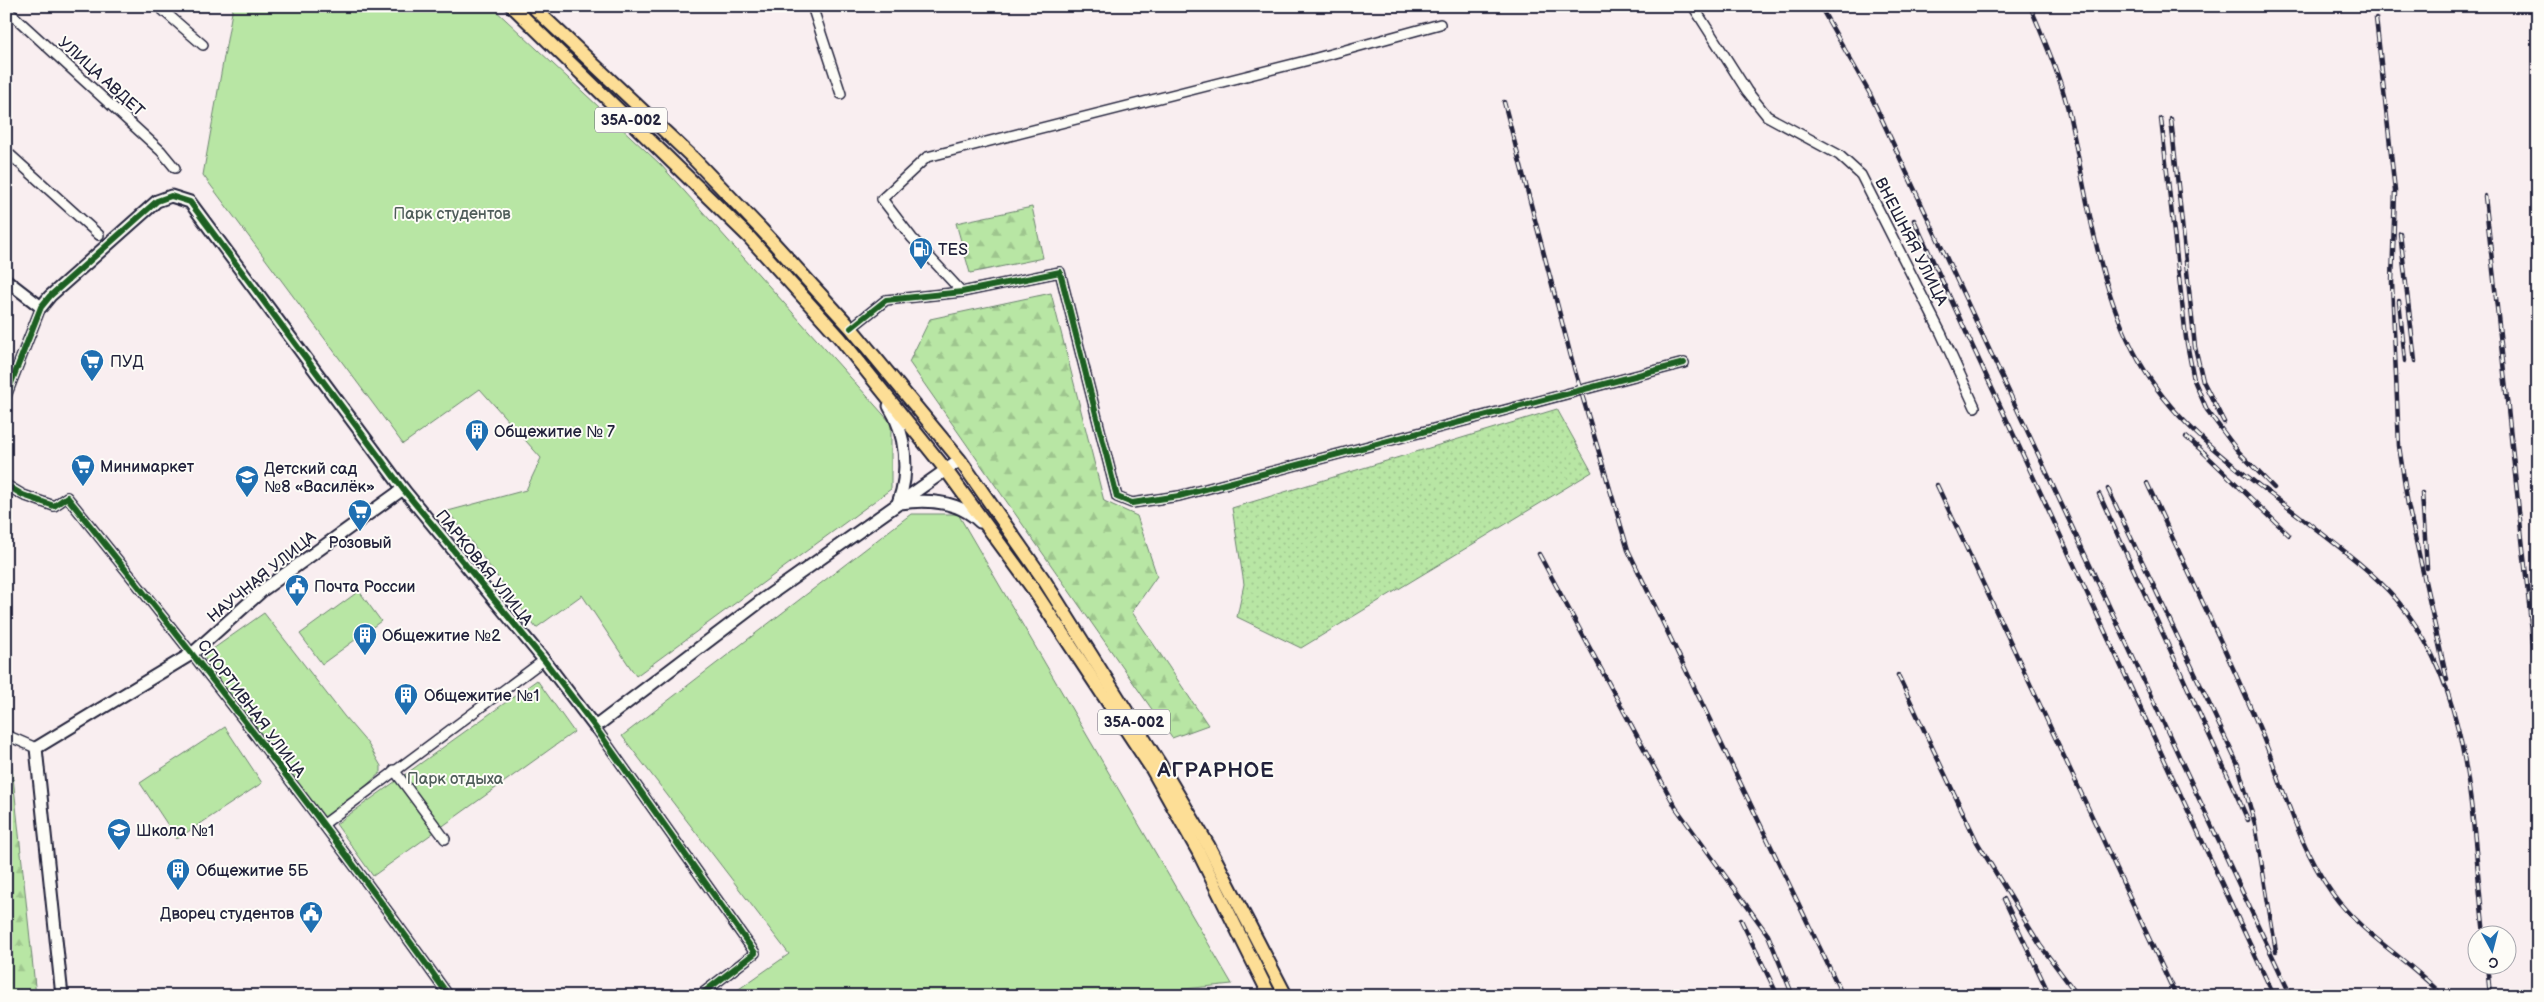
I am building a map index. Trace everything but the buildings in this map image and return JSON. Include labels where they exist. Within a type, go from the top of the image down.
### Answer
[{"type":"main road","name":"35А-002","points":[[512,6],[748,236],[875,380],[946,470],[996,537],[1152,769],[1198,851],[1270,996]]},
{"type":"main road","name":"35А-002","points":[[532,6],[692,157],[851,328],[960,460],[1044,580],[1161,766],[1208,845],[1286,996]]},
{"type":"street","points":[[158,6],[203,45]]},
{"type":"street","points":[[812,6],[841,94]]},
{"type":"street","name":"ВНЕШНЯЯ УЛИЦА","points":[[1693,6],[1747,91],[1767,116],[1839,155],[1861,175],[1941,333],[1975,406]]},
{"type":"street","name":"УЛИЦА АВДЕТ","points":[[6,9],[161,151],[175,168]]},
{"type":"street","points":[[962,292],[912,238],[882,199],[927,157],[1309,60],[1440,24]]},
{"type":"street","points":[[6,151],[99,235]]},
{"type":"street","name":"ПАРКОВАЯ УЛИЦА","points":[[41,307],[50,296],[157,201],[171,196],[190,202],[403,489],[544,660],[595,727],[755,953],[699,996]]},
{"type":"street","points":[[851,328],[886,300],[962,292],[1060,272],[1117,497],[1132,503],[1179,496],[1684,363]]},
{"type":"street","points":[[6,280],[41,307],[6,396]]},
{"type":"street","points":[[875,380],[895,416],[901,432],[904,471],[902,493],[898,503]]},
{"type":"street","points":[[595,727],[765,598],[960,460]]},
{"type":"street","name":"СПОРТИВНАЯ УЛИЦА","points":[[6,485],[23,495],[54,506],[67,497],[193,652],[324,824],[449,996]]},
{"type":"street","name":"НАУЧНАЯ УЛИЦА","points":[[36,748],[193,652],[263,590],[403,489]]},
{"type":"street","points":[[898,503],[922,500],[959,508],[972,514],[996,537]]},
{"type":"street","points":[[324,824],[544,660]]},
{"type":"street","points":[[6,735],[36,748],[62,996]]},
{"type":"street","points":[[394,770],[445,839]]},
{"type":"green space","name":"Парк студентов","points":[[233,6],[491,6],[661,165],[891,423],[891,489],[636,676],[582,595],[536,628],[448,511],[526,490],[541,458],[480,389],[403,444],[203,175]]},
{"type":"green space","points":[[1032,207],[1043,258],[970,273],[956,223]]},
{"type":"green space","points":[[1051,293],[1104,501],[1137,516],[1157,576],[1132,612],[1208,725],[1172,738],[909,362],[930,319]]},
{"type":"green space","points":[[1557,409],[1592,472],[1301,648],[1237,617],[1244,584],[1232,508]]},
{"type":"green space","points":[[911,514],[958,514],[1232,984],[1118,996],[729,996],[789,954],[622,736]]},
{"type":"green space","points":[[359,591],[381,621],[322,664],[300,634]]},
{"type":"green space","points":[[264,613],[368,744],[381,766],[381,772],[324,824],[203,656]]},
{"type":"green space","name":"Парк отдыха","points":[[537,680],[574,732],[373,876],[336,824]]},
{"type":"green space","points":[[225,727],[262,783],[177,839],[140,783]]},
{"type":"green space","points":[[6,746],[10,748],[36,996],[6,996]]},
{"type":"railway","points":[[1820,6],[1870,94],[2291,996]]},
{"type":"railway","points":[[2030,6],[2053,61],[2067,104],[2097,248],[2116,312],[2129,342],[2145,371],[2178,414],[2217,452],[2339,547],[2386,588],[2422,635],[2441,674],[2455,716],[2471,803],[2483,924]]},
{"type":"railway","points":[[2376,18],[2395,191],[2392,282],[2399,446],[2408,505],[2447,680]]},
{"type":"railway","points":[[1504,102],[1574,368],[1628,550],[1843,996]]},
{"type":"railway","points":[[2161,119],[2186,338],[2194,380],[2207,410],[2237,450],[2274,488]]},
{"type":"railway","points":[[2171,119],[2195,347],[2203,381],[2224,422]]},
{"type":"railway","points":[[2485,196],[2538,687]]},
{"type":"railway","points":[[1914,220],[2274,996]]},
{"type":"railway","points":[[2400,233],[2415,361]]},
{"type":"railway","points":[[2399,301],[2405,361]]},
{"type":"railway","points":[[2186,437],[2207,455]]},
{"type":"railway","points":[[2203,452],[2289,535]]},
{"type":"railway","points":[[2147,483],[2246,696],[2291,812],[2320,874],[2332,893],[2357,922],[2443,996]]},
{"type":"railway","points":[[1937,485],[2176,996]]},
{"type":"railway","points":[[2108,489],[2238,765],[2255,824],[2276,951]]},
{"type":"railway","points":[[2422,493],[2427,568]]},
{"type":"railway","points":[[2099,494],[2248,820]]},
{"type":"railway","points":[[1539,554],[1676,808],[1768,935],[1793,996]]},
{"type":"railway","points":[[1898,675],[1977,842],[2040,945],[2078,996]]},
{"type":"railway","points":[[2004,899],[2050,996]]},
{"type":"railway","points":[[1741,920],[1778,996]]},
{"type":"railway","points":[[2488,974],[2490,996]]},
{"type":"cycle path","points":[[6,396],[41,307],[50,296],[157,201],[171,196],[190,202],[403,489],[544,660],[595,727],[755,953],[699,996]]},
{"type":"cycle path","points":[[851,328],[886,300],[962,292],[1060,272],[1117,497],[1132,503],[1179,496],[1684,363]]},
{"type":"cycle path","points":[[6,485],[23,495],[54,506],[67,497],[262,744],[449,996]]},
{"type":"place","name":"TES","points":[[921,270]]},
{"type":"place","name":"ПУД","points":[[92,382]]},
{"type":"place","name":"Общежитие № 7","points":[[477,452]]},
{"type":"place","name":"Минимаркет","points":[[83,487]]},
{"type":"place","name":"Детский сад №8 «Василёк»","points":[[247,498]]},
{"type":"place","name":"Розовый","points":[[360,532]]},
{"type":"place","name":"Почта России","points":[[297,607]]},
{"type":"place","name":"Общежитие №2","points":[[365,656]]},
{"type":"place","name":"Общежитие №1","points":[[406,716]]},
{"type":"place","name":"Школа №1","points":[[119,851]]},
{"type":"place","name":"Общежитие 5Б","points":[[178,891]]},
{"type":"place","name":"Дворец студентов","points":[[311,934]]},
{"type":"district","name":"АГРАРНОЕ","points":[[1216,770]]}]
